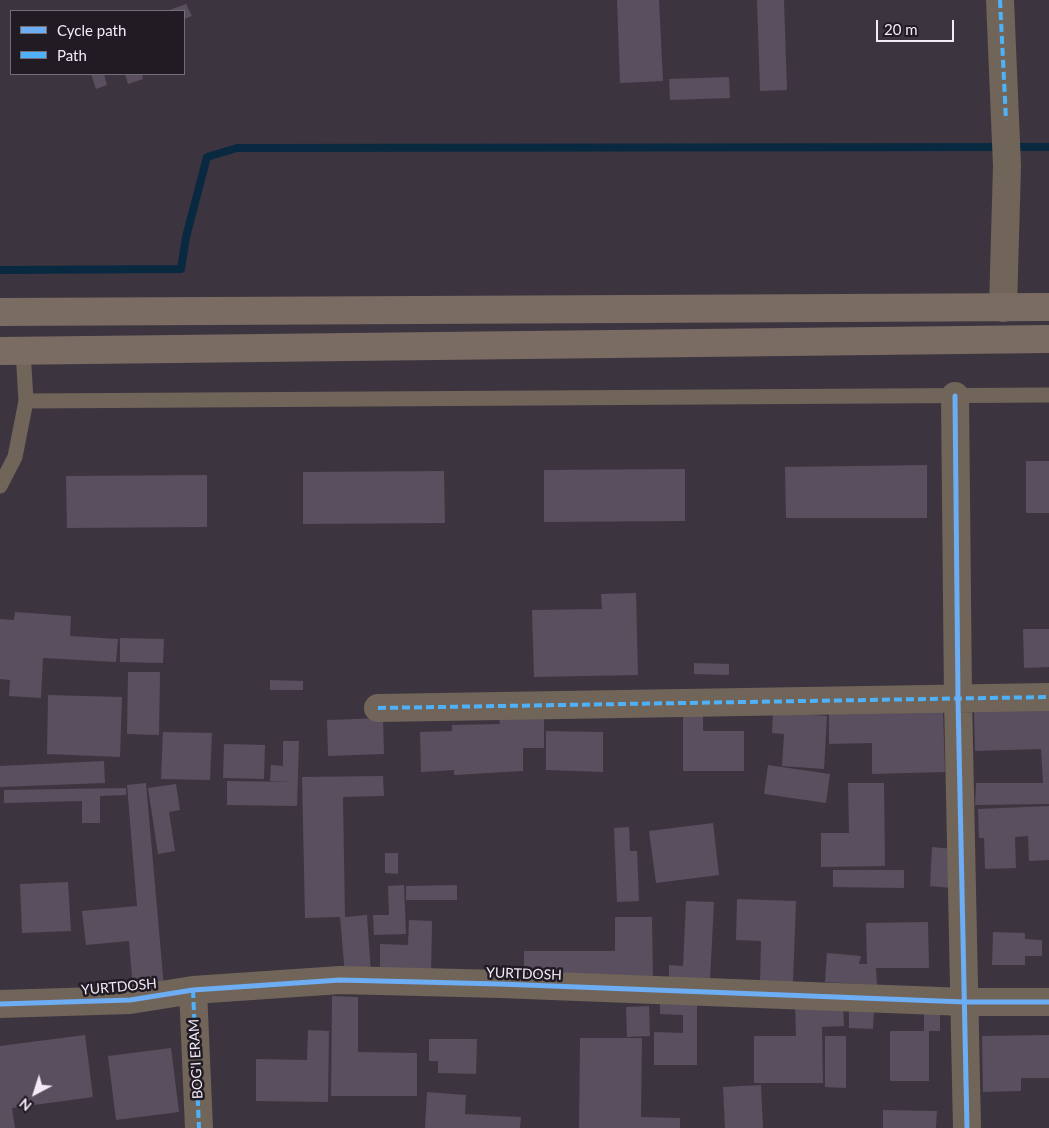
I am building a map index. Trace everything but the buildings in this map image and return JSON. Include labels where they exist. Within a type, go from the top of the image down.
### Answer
[{"type":"highway","points":[[0,312],[1049,307]]},
{"type":"highway","points":[[1003,308],[1004,340]]},
{"type":"highway","points":[[12,351],[1049,339]]},
{"type":"street","points":[[1000,0],[1007,166],[1003,308]]},
{"type":"street","points":[[955,396],[958,699],[967,1128]]},
{"type":"street","points":[[378,708],[1049,697]]},
{"type":"street","name":"YURTDOSH","points":[[0,1004],[130,1000],[192,990],[340,980],[500,984],[965,1002],[1049,1002]]},
{"type":"street","name":"BOG'I ERAM","points":[[192,990],[199,1128]]},
{"type":"lane","points":[[0,486],[15,457],[26,401],[12,351]]},
{"type":"lane","points":[[26,401],[1049,395]]},
{"type":"waterway","points":[[0,270],[181,269],[186,237],[207,157],[237,148],[1049,147]]},
{"type":"marked path","points":[[1000,0],[1006,120]]},
{"type":"marked path","points":[[378,708],[1049,697]]},
{"type":"marked path","points":[[193,990],[199,1128]]},
{"type":"cycle path","points":[[955,396],[958,699],[967,1128]]},
{"type":"cycle path","points":[[0,1004],[130,1000],[193,990],[340,980],[500,984],[965,1002],[1049,1002]]}]
